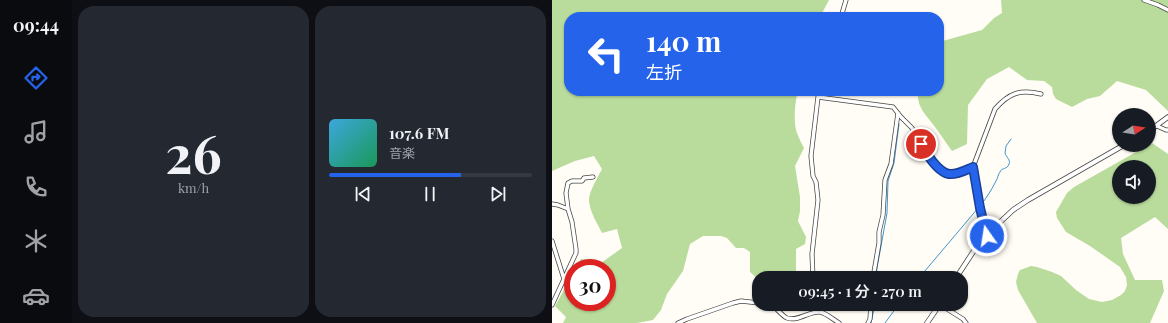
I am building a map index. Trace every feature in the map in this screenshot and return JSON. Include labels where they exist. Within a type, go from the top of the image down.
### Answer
[{"type":"street","points":[[842,12],[846,0]]},
{"type":"street","points":[[1144,0],[1158,4],[1168,10]]},
{"type":"street","points":[[987,236],[980,208],[973,167],[995,109],[1002,102],[1018,93],[1025,91],[1041,94]]},
{"type":"street","points":[[813,271],[812,254],[818,200],[811,156],[818,97],[893,107],[912,128],[928,158],[940,168],[948,174],[973,167]]},
{"type":"street","points":[[874,271],[879,243],[879,232],[883,215],[885,180],[891,164],[898,113]]},
{"type":"street","points":[[1168,117],[1157,126],[1168,130]]},
{"type":"street","points":[[961,271],[975,249],[1013,210],[1112,152]]},
{"type":"street","points":[[574,259],[576,249],[566,193],[568,183],[572,181],[582,181],[584,178],[593,177]]},
{"type":"street","points":[[552,204],[568,209]]},
{"type":"street","points":[[552,241],[564,279],[552,305]]},
{"type":"street","points":[[678,323],[733,303],[741,301],[752,302]]},
{"type":"street","points":[[780,311],[784,316],[789,318],[795,318],[815,312],[822,312],[839,323]]},
{"type":"street","points":[[868,323],[870,311]]},
{"type":"street","points":[[927,323],[935,311]]},
{"type":"street","points":[[950,311],[963,319],[966,323]]},
{"type":"green space","points":[[552,0],[829,0],[823,12],[564,12],[564,96],[797,96],[795,106],[795,124],[797,133],[804,148],[795,166],[800,197],[798,221],[806,237],[805,244],[796,249],[796,271],[752,271],[752,274],[750,272],[750,252],[744,248],[736,248],[727,238],[721,236],[703,236],[690,244],[683,271],[667,294],[661,310],[653,320],[637,323],[563,323],[566,317],[555,306],[564,290],[564,311],[616,311],[616,259],[607,259],[622,248],[617,229],[602,233],[591,209],[589,201],[590,194],[602,169],[594,156],[575,161],[552,171]]},
{"type":"green space","points":[[1001,0],[1168,0],[1168,111],[1146,90],[1117,81],[1100,96],[1087,99],[1072,107],[1056,99],[1053,94],[1052,87],[1044,81],[1027,80],[1009,67],[987,79],[968,105],[967,144],[952,151],[920,107],[918,96],[944,96],[944,41],[982,30],[994,18],[1002,13]]},
{"type":"green space","points":[[1156,146],[1168,154],[1168,229],[1155,217],[1121,238],[1123,254],[1135,280],[1162,280],[1164,291],[1150,323],[1037,323],[1018,290],[1016,282],[1020,270],[1031,266],[1052,272],[1061,276],[1076,290],[1089,299],[1102,302],[1112,300],[1121,295],[1125,291],[1127,285],[1126,277],[1120,267],[1090,246],[1066,232],[1057,218],[1056,212],[1067,193],[1074,187],[1112,166],[1112,204],[1156,204],[1156,160],[1122,160],[1136,152],[1156,152]]},
{"type":"waterway","points":[[877,271],[887,213],[888,181],[894,163],[899,124]]},
{"type":"waterway","points":[[981,205],[993,187],[1001,170],[1009,164],[1009,160],[1005,153],[1006,146],[1011,139]]},
{"type":"waterway","points":[[925,271],[979,207]]},
{"type":"waterway","points":[[871,323],[874,311]]},
{"type":"waterway","points":[[885,323],[894,311]]},
{"type":"route","points":[[921,144],[928,158],[948,174],[960,172],[973,167],[980,208],[987,236]]}]
